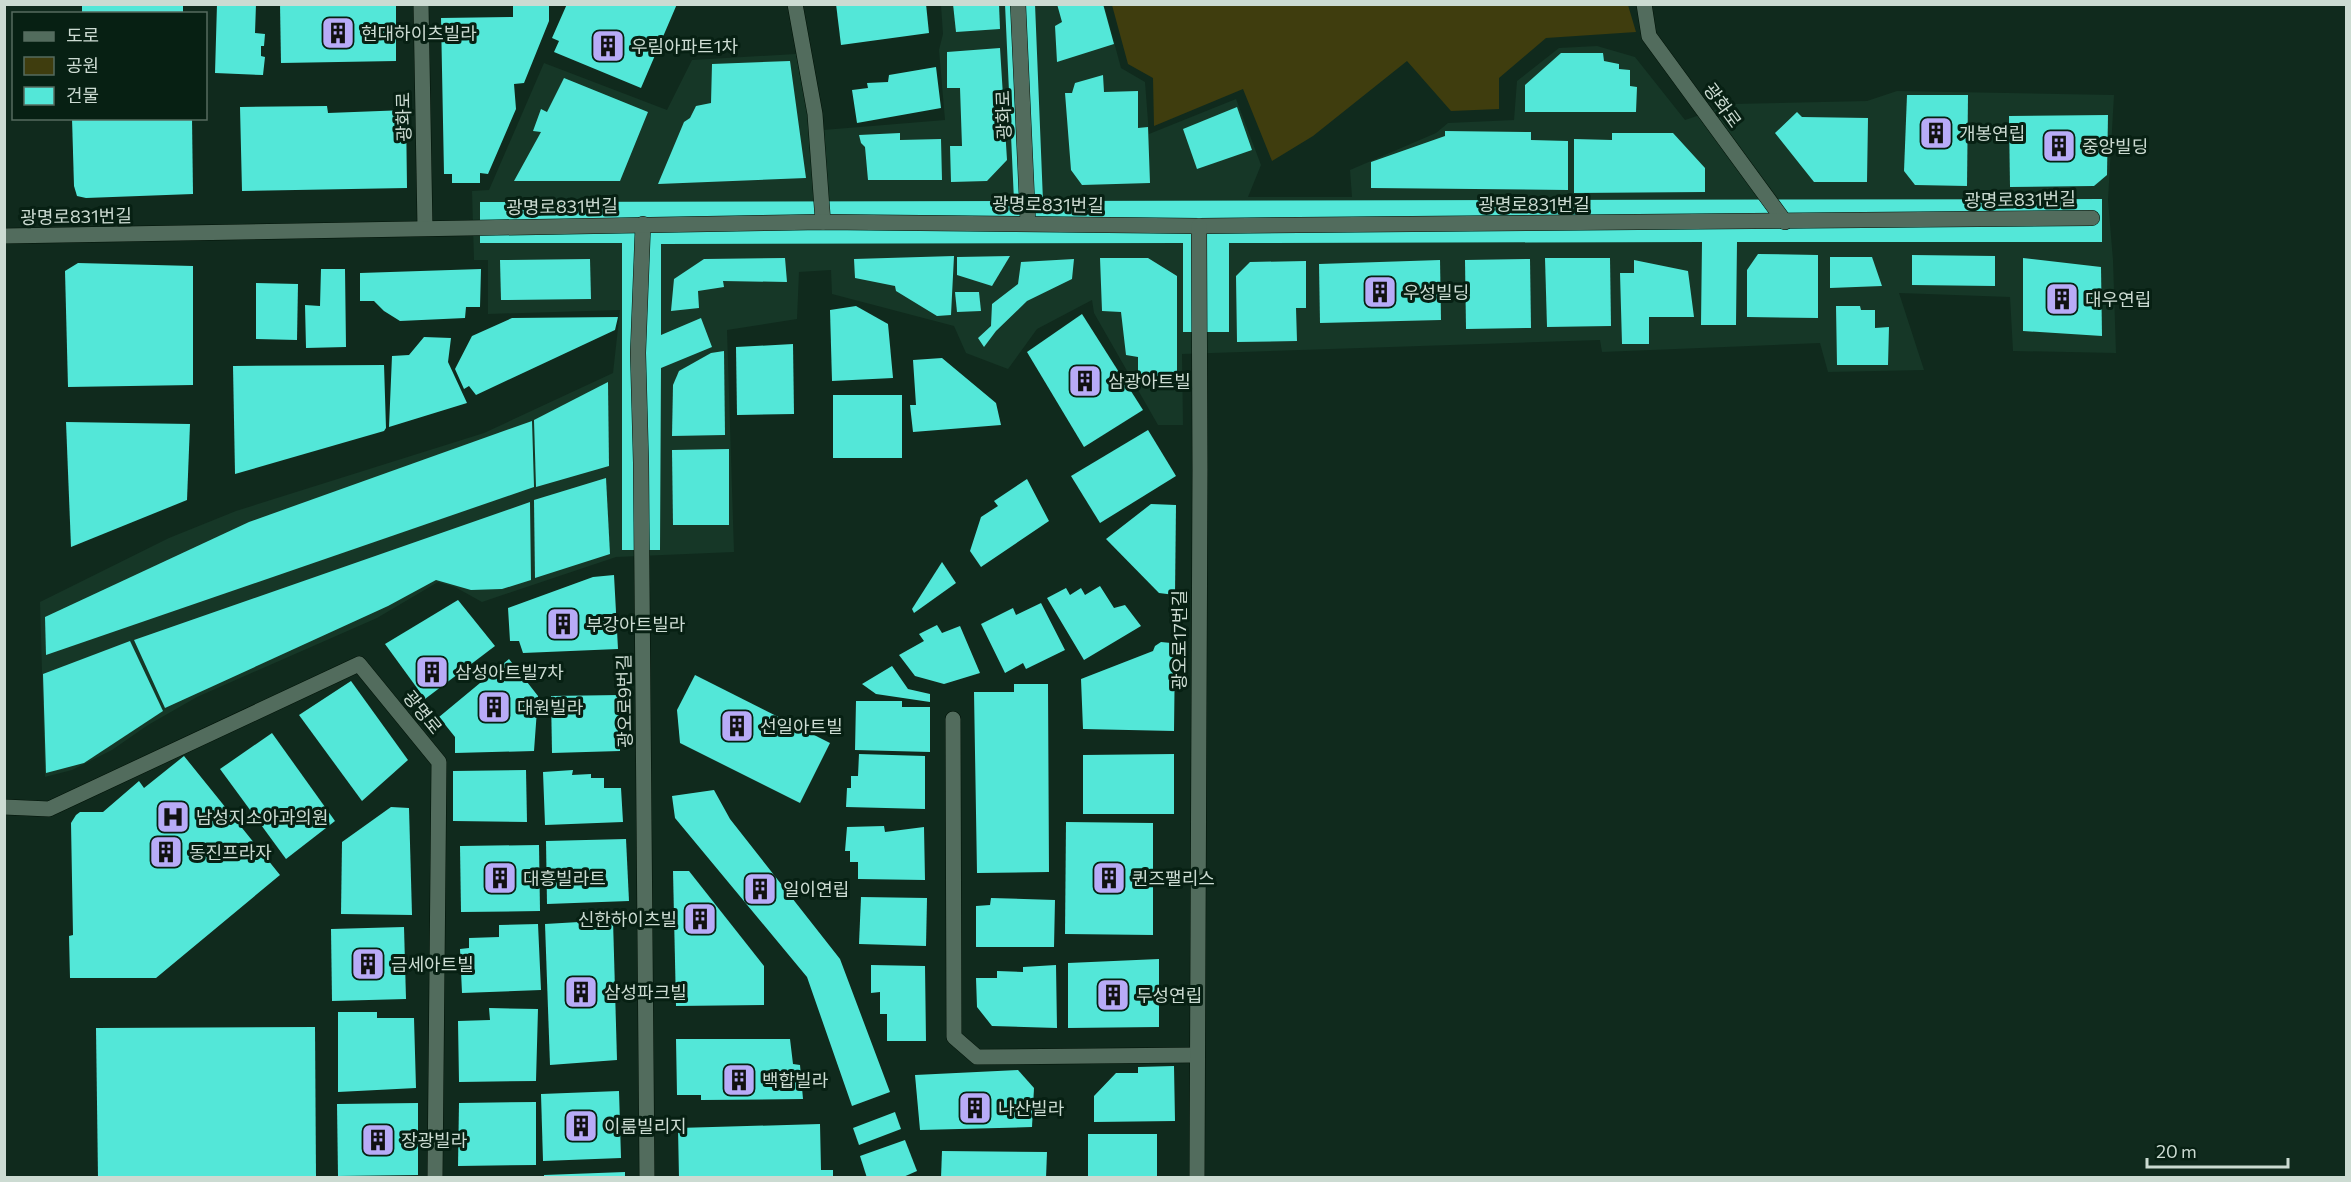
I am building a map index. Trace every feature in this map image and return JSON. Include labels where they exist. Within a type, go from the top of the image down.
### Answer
[{"type":"street","name":"광화로","points":[[421,4],[425,228]]},
{"type":"street","points":[[795,4],[815,114],[823,222]]},
{"type":"street","name":"광화로","points":[[1018,4],[1028,223]]},
{"type":"street","name":"광화로","points":[[1644,4],[1649,36],[1785,222]]},
{"type":"street","name":"광명로831번길","points":[[4,236],[823,222],[1199,226],[2092,218]]},
{"type":"street","name":"광오로9번길","points":[[643,224],[638,354],[647,1178]]},
{"type":"street","name":"광오로17번길","points":[[1197,1178],[1199,226]]},
{"type":"street","name":"광명로","points":[[4,807],[49,809],[359,664],[439,762],[435,1178]]},
{"type":"street","points":[[953,719],[954,1037],[977,1057],[1197,1055]]},
{"type":"shaded area","points":[[941,5],[1104,5],[1121,68],[1145,82],[1149,134],[1236,99],[1261,165],[1248,197],[1352,197],[1350,170],[1436,133],[1448,123],[1514,120],[1517,81],[1559,48],[1597,46],[1635,57],[1685,120],[1732,104],[1867,101],[1897,91],[2114,95],[2108,200],[2113,260],[2116,353],[2013,351],[2010,297],[1899,293],[1924,370],[1828,372],[1820,343],[1602,352],[1600,340],[1182,354],[1183,425],[1158,425],[1094,313],[1092,300],[1037,329],[1008,369],[966,353],[954,326],[832,294],[831,270],[799,272],[797,319],[727,330],[734,552],[616,557],[482,602],[455,587],[438,582],[377,618],[197,697],[148,725],[112,750],[72,770],[45,777],[40,602],[169,538],[236,511],[484,433],[613,373],[620,310],[488,314],[488,260],[474,260],[472,191],[489,190],[544,63],[667,110],[692,60],[796,54],[811,131],[945,120],[939,50],[943,34]]},
{"type":"green space","points":[[1112,5],[1628,5],[1636,32],[1546,38],[1499,78],[1499,109],[1451,111],[1407,61],[1313,136],[1272,161],[1243,89],[1154,126],[1153,78],[1128,64]]},
{"type":"building","points":[[82,4],[183,4],[183,12],[82,12]]},
{"type":"building","points":[[217,4],[256,4],[255,33],[265,34],[264,46],[261,46],[261,56],[265,57],[263,75],[215,73]]},
{"type":"building","name":"현대하이츠빌라","points":[[280,4],[396,4],[396,61],[281,63]]},
{"type":"building","points":[[513,4],[549,4],[549,21],[524,83],[514,84],[516,109],[488,174],[480,173],[480,183],[452,183],[452,174],[444,174],[441,18],[513,17]]},
{"type":"building","name":"우림아파트1차","points":[[567,4],[677,4],[641,88],[554,52],[559,41],[552,38]]},
{"type":"building","points":[[836,4],[926,4],[929,33],[841,45]]},
{"type":"building","points":[[953,4],[999,4],[1000,29],[956,32]]},
{"type":"building","points":[[1005,4],[1035,4],[1043,201],[2102,199],[2102,242],[1737,242],[1736,325],[1701,325],[1702,242],[1229,243],[1229,332],[1183,332],[1183,243],[661,244],[661,335],[701,318],[712,347],[661,368],[660,550],[622,550],[622,243],[480,243],[480,202],[1014,201]]},
{"type":"building","points":[[1057,4],[1103,4],[1114,44],[1057,62],[1055,26],[1062,22]]},
{"type":"building","points":[[1000,48],[1007,160],[987,181],[951,182],[950,146],[962,146],[960,88],[947,88],[947,52]]},
{"type":"building","points":[[1561,53],[1603,53],[1604,61],[1619,64],[1619,69],[1630,70],[1630,86],[1637,87],[1636,112],[1525,112],[1525,85]]},
{"type":"building","points":[[790,61],[806,178],[658,184],[684,122],[690,118],[696,106],[711,103],[712,64]]},
{"type":"building","points":[[936,67],[941,108],[857,123],[852,90],[868,88],[867,83],[888,82],[889,75]]},
{"type":"building","points":[[1103,75],[1104,92],[1138,91],[1138,128],[1148,127],[1150,183],[1082,185],[1071,170],[1065,93],[1072,93],[1075,83]]},
{"type":"building","points":[[564,78],[648,112],[620,181],[514,181],[541,132],[533,131],[541,109],[547,112]]},
{"type":"building","name":"개봉연립","points":[[1907,95],[1968,95],[1967,186],[1915,185],[1904,171]]},
{"type":"building","points":[[327,106],[328,113],[406,110],[407,188],[242,191],[240,107]]},
{"type":"building","points":[[1237,107],[1252,150],[1197,169],[1183,129]]},
{"type":"building","points":[[1797,112],[1802,117],[1868,118],[1867,182],[1814,182],[1775,133]]},
{"type":"building","name":"중앙빌딩","points":[[2108,115],[2107,175],[2094,186],[2010,187],[2009,116]]},
{"type":"building","points":[[72,120],[192,120],[193,194],[86,198],[77,196],[74,186]]},
{"type":"building","points":[[1445,131],[1531,132],[1531,140],[1568,141],[1568,190],[1371,188],[1371,162],[1445,136]]},
{"type":"building","points":[[900,133],[900,140],[941,139],[942,180],[868,180],[865,147],[859,135]]},
{"type":"building","points":[[1612,133],[1673,133],[1705,168],[1705,192],[1574,193],[1574,139],[1612,140]]},
{"type":"building","points":[[1758,254],[1818,255],[1818,318],[1747,317],[1747,270]]},
{"type":"building","points":[[1912,255],[1995,256],[1995,286],[1912,285]]},
{"type":"building","points":[[954,256],[951,315],[937,316],[896,291],[895,286],[855,278],[854,259]]},
{"type":"building","points":[[1010,256],[992,286],[957,275],[957,257]]},
{"type":"building","points":[[1830,257],[1872,257],[1882,286],[1830,288]]},
{"type":"building","points":[[785,258],[787,282],[723,281],[724,287],[698,291],[699,308],[671,311],[674,279],[704,259]]},
{"type":"building","points":[[1100,258],[1148,258],[1177,276],[1177,389],[1159,388],[1158,376],[1138,376],[1138,357],[1126,355],[1121,312],[1102,311]]},
{"type":"building","points":[[1545,258],[1610,258],[1611,326],[1547,327]]},
{"type":"building","name":"대우연립","points":[[2023,258],[2101,267],[2102,336],[2023,331]]},
{"type":"building","points":[[590,259],[591,299],[501,300],[500,260]]},
{"type":"building","points":[[1074,259],[1072,279],[1027,301],[996,331],[984,347],[978,338],[991,326],[992,304],[1018,284],[1021,262]]},
{"type":"building","points":[[1530,259],[1531,328],[1466,329],[1465,260]]},
{"type":"building","name":"우성빌딩","points":[[1440,260],[1441,320],[1320,323],[1319,264]]},
{"type":"building","points":[[1634,260],[1688,271],[1694,317],[1649,317],[1649,344],[1622,344],[1620,273],[1634,273]]},
{"type":"building","points":[[1306,261],[1306,308],[1296,308],[1297,341],[1237,342],[1236,276],[1250,262]]},
{"type":"building","points":[[78,263],[193,266],[193,385],[68,387],[65,271]]},
{"type":"building","points":[[321,269],[345,269],[346,347],[306,348],[305,305],[320,306]]},
{"type":"building","points":[[481,269],[480,307],[466,307],[465,318],[400,321],[384,311],[374,301],[360,301],[360,273]]},
{"type":"building","points":[[256,283],[298,284],[297,340],[256,339]]},
{"type":"building","points":[[955,292],[979,292],[981,311],[957,312]]},
{"type":"building","points":[[856,306],[888,324],[893,378],[832,381],[830,310]]},
{"type":"building","points":[[1836,306],[1860,306],[1861,310],[1875,310],[1875,328],[1889,327],[1888,365],[1837,365]]},
{"type":"building","name":"삼광아트빌","points":[[1082,314],[1143,410],[1084,447],[1027,352]]},
{"type":"building","points":[[618,317],[615,330],[476,395],[469,386],[464,389],[455,369],[472,336],[512,318]]},
{"type":"building","points":[[424,337],[451,338],[448,362],[467,403],[389,427],[392,356],[409,355]]},
{"type":"building","points":[[793,344],[794,414],[737,415],[736,347]]},
{"type":"building","points":[[724,351],[725,435],[672,436],[673,385],[679,371],[711,353]]},
{"type":"building","points":[[942,358],[996,403],[1001,425],[913,432],[910,405],[916,405],[913,360]]},
{"type":"building","points":[[384,365],[386,428],[384,431],[235,474],[233,366]]},
{"type":"building","points":[[608,382],[609,466],[536,487],[534,420]]},
{"type":"building","points":[[833,395],[902,395],[902,458],[833,458]]},
{"type":"building","points":[[532,421],[534,487],[46,655],[45,617],[249,522]]},
{"type":"building","points":[[66,422],[190,424],[187,500],[71,547]]},
{"type":"building","points":[[1148,430],[1176,476],[1100,523],[1071,476]]},
{"type":"building","points":[[729,449],[729,525],[673,525],[672,450]]},
{"type":"building","points":[[606,478],[610,554],[535,578],[534,500]]},
{"type":"building","points":[[1027,479],[1049,521],[981,567],[970,551],[981,517],[998,506],[994,501]]},
{"type":"building","points":[[530,502],[531,580],[502,589],[471,590],[436,580],[388,606],[165,708],[134,640]]},
{"type":"building","points":[[1151,504],[1176,505],[1175,595],[1159,593],[1106,539]]},
{"type":"building","points":[[942,562],[956,583],[914,613],[912,609]]},
{"type":"building","name":"부강아트빌라","points":[[614,575],[618,649],[523,653],[519,641],[510,641],[508,608],[593,577]]},
{"type":"building","points":[[1100,586],[1114,608],[1125,605],[1141,626],[1084,660],[1047,598],[1066,588],[1070,595],[1081,588],[1085,595]]},
{"type":"building","name":"삼성아트빌7차","points":[[458,600],[495,646],[425,699],[385,644]]},
{"type":"building","points":[[1041,603],[1065,650],[1026,669],[1023,663],[1005,673],[981,624],[1013,608],[1016,615]]},
{"type":"building","points":[[937,625],[942,633],[960,626],[980,673],[944,684],[915,676],[899,655],[924,641],[919,634]]},
{"type":"building","points":[[130,641],[163,711],[84,763],[46,773],[43,674]]},
{"type":"building","points":[[1161,642],[1171,643],[1175,649],[1174,731],[1083,729],[1081,679],[1153,651],[1155,646]]},
{"type":"building","name":"대원빌라","points":[[509,659],[538,696],[534,751],[455,753],[455,737],[439,717]]},
{"type":"building","points":[[892,666],[908,689],[930,694],[930,702],[876,694],[862,684]]},
{"type":"building","name":"선일아트빌","points":[[695,675],[830,743],[800,803],[680,743],[677,710]]},
{"type":"building","points":[[351,681],[408,760],[362,801],[299,715]]},
{"type":"building","points":[[1014,684],[1048,684],[1049,872],[977,873],[974,692],[1014,692]]},
{"type":"building","points":[[620,695],[620,751],[552,753],[551,696]]},
{"type":"building","points":[[856,701],[902,701],[902,707],[930,707],[930,752],[855,750]]},
{"type":"building","points":[[272,733],[335,821],[286,859],[220,769]]},
{"type":"building","points":[[859,754],[925,756],[925,809],[846,807],[847,788],[851,788],[851,776],[858,776]]},
{"type":"building","points":[[1174,754],[1174,814],[1083,814],[1083,755]]},
{"type":"building","name":"동진프라자","points":[[184,756],[280,875],[156,978],[70,978],[69,936],[73,935],[71,823],[80,812],[103,812],[139,781],[144,788]]},
{"type":"building","points":[[526,770],[527,822],[453,821],[453,771]]},
{"type":"building","points":[[573,770],[572,775],[591,774],[591,778],[604,778],[604,788],[621,788],[623,822],[545,825],[543,772]]},
{"type":"building","name":"일이연립","points":[[714,790],[730,819],[840,959],[890,1092],[852,1106],[807,977],[675,818],[672,796]]},
{"type":"building","points":[[391,807],[409,808],[412,915],[341,914],[342,842]]},
{"type":"building","name":"퀸즈팰리스","points":[[1066,822],[1153,823],[1153,935],[1065,934]]},
{"type":"building","points":[[884,826],[885,832],[924,827],[925,880],[858,879],[858,862],[850,862],[850,851],[845,851],[847,827]]},
{"type":"building","points":[[626,839],[629,901],[547,904],[546,841]]},
{"type":"building","name":"대흥빌라트","points":[[539,845],[540,911],[461,912],[460,846]]},
{"type":"building","name":"신한하이츠빌","points":[[673,871],[689,871],[764,966],[764,1005],[676,1006]]},
{"type":"building","points":[[861,897],[927,898],[926,946],[859,944]]},
{"type":"building","points":[[991,898],[1055,900],[1054,947],[976,947],[976,906],[990,905]]},
{"type":"building","name":"삼성파크빌","points":[[613,920],[617,1060],[550,1065],[545,924]]},
{"type":"building","points":[[538,924],[541,990],[462,993],[460,949],[469,948],[469,938],[499,937],[499,925]]},
{"type":"building","name":"금세아트빌","points":[[404,927],[406,999],[332,1001],[331,929]]},
{"type":"building","name":"두성연립","points":[[1159,959],[1159,1027],[1068,1028],[1068,963]]},
{"type":"building","points":[[871,965],[925,966],[926,1041],[887,1041],[887,1014],[880,1014],[880,992],[871,993]]},
{"type":"building","points":[[1056,965],[1057,1028],[992,1026],[977,1007],[976,978],[997,978],[997,971],[1023,972],[1023,967]]},
{"type":"building","points":[[489,1008],[538,1009],[536,1081],[459,1082],[458,1021],[490,1020]]},
{"type":"building","points":[[338,1012],[377,1012],[377,1018],[414,1018],[416,1088],[338,1092]]},
{"type":"building","points":[[315,1027],[316,1178],[98,1178],[96,1028]]},
{"type":"building","name":"백합빌라","points":[[676,1039],[790,1039],[793,1064],[800,1065],[803,1099],[701,1100],[701,1095],[677,1095]]},
{"type":"building","points":[[1174,1066],[1175,1121],[1094,1122],[1094,1096],[1116,1073],[1138,1073],[1138,1067]]},
{"type":"building","name":"나산빌라","points":[[1018,1070],[1034,1088],[1032,1127],[920,1130],[915,1075]]},
{"type":"building","name":"이룸빌리지","points":[[619,1091],[621,1158],[543,1161],[541,1094]]},
{"type":"building","points":[[536,1102],[536,1165],[458,1166],[459,1103]]},
{"type":"building","name":"장광빌라","points":[[418,1103],[418,1175],[338,1176],[337,1104]]},
{"type":"building","points":[[895,1112],[901,1129],[859,1145],[853,1128]]},
{"type":"building","points":[[820,1124],[821,1170],[833,1170],[833,1178],[679,1178],[678,1128]]},
{"type":"building","points":[[1088,1134],[1157,1134],[1157,1178],[1088,1178]]},
{"type":"building","points":[[905,1140],[917,1171],[901,1178],[867,1178],[860,1156]]},
{"type":"building","points":[[942,1151],[1047,1152],[1046,1178],[941,1178]]},
{"type":"building","points":[[625,1172],[625,1178],[544,1178],[544,1175]]},
{"type":"place","name":"현대하이츠빌라","points":[[338,33]]},
{"type":"place","name":"우림아파트1차","points":[[608,46]]},
{"type":"place","name":"개봉연립","points":[[1936,133]]},
{"type":"place","name":"중앙빌딩","points":[[2059,146]]},
{"type":"place","name":"우성빌딩","points":[[1380,292]]},
{"type":"place","name":"대우연립","points":[[2062,299]]},
{"type":"place","name":"삼광아트빌","points":[[1085,381]]},
{"type":"place","name":"부강아트빌라","points":[[563,624]]},
{"type":"place","name":"삼성아트빌7차","points":[[432,672]]},
{"type":"place","name":"대원빌라","points":[[494,707]]},
{"type":"place","name":"선일아트빌","points":[[737,726]]},
{"type":"place","name":"남성지소아과의원","points":[[173,817]]},
{"type":"place","name":"동진프라자","points":[[166,852]]},
{"type":"place","name":"대흥빌라트","points":[[500,878]]},
{"type":"place","name":"퀸즈팰리스","points":[[1109,878]]},
{"type":"place","name":"일이연립","points":[[760,889]]},
{"type":"place","name":"신한하이츠빌","points":[[700,919]]},
{"type":"place","name":"금세아트빌","points":[[368,964]]},
{"type":"place","name":"삼성파크빌","points":[[581,992]]},
{"type":"place","name":"두성연립","points":[[1113,995]]},
{"type":"place","name":"백합빌라","points":[[739,1080]]},
{"type":"place","name":"나산빌라","points":[[975,1108]]},
{"type":"place","name":"이룸빌리지","points":[[581,1126]]},
{"type":"place","name":"장광빌라","points":[[378,1140]]}]
